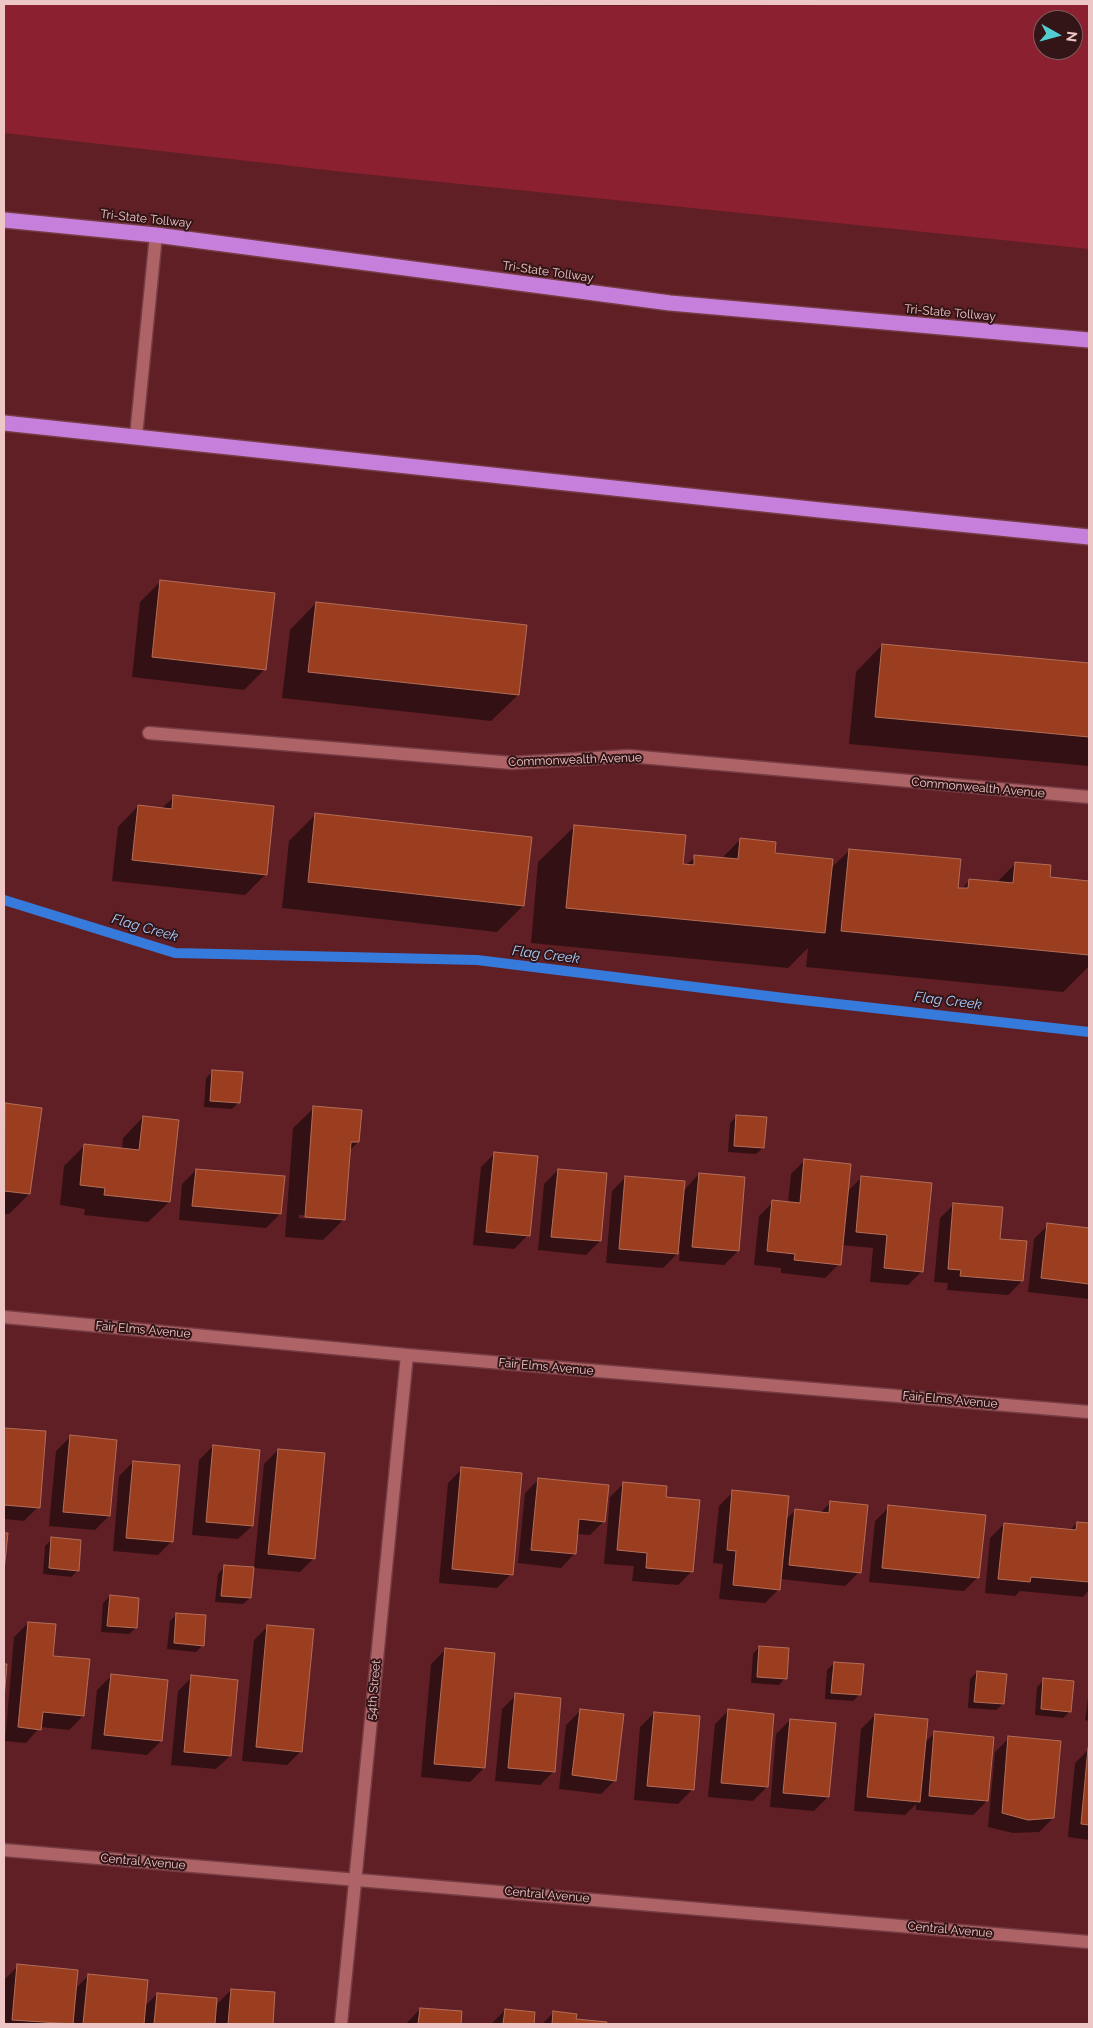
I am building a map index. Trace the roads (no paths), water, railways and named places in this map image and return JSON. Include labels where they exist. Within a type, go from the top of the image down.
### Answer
[{"type":"highway","name":"Tri-State Tollway","points":[[4,220],[156,235],[670,303],[1089,340]]},
{"type":"highway","points":[[4,423],[1089,537]]},
{"type":"street","points":[[136,436],[156,235]]},
{"type":"street","name":"Commonwealth Avenue","points":[[149,733],[512,763],[629,756],[1089,798]]},
{"type":"street","name":"Fair Elms Avenue","points":[[4,1317],[407,1355],[1089,1412]]},
{"type":"street","name":"54th Street","points":[[341,2024],[407,1355]]},
{"type":"street","name":"Central Avenue","points":[[4,1850],[1089,1942]]},
{"type":"waterway","name":"Flag Creek","points":[[4,900],[175,953],[477,960],[784,998],[1089,1032]]}]
